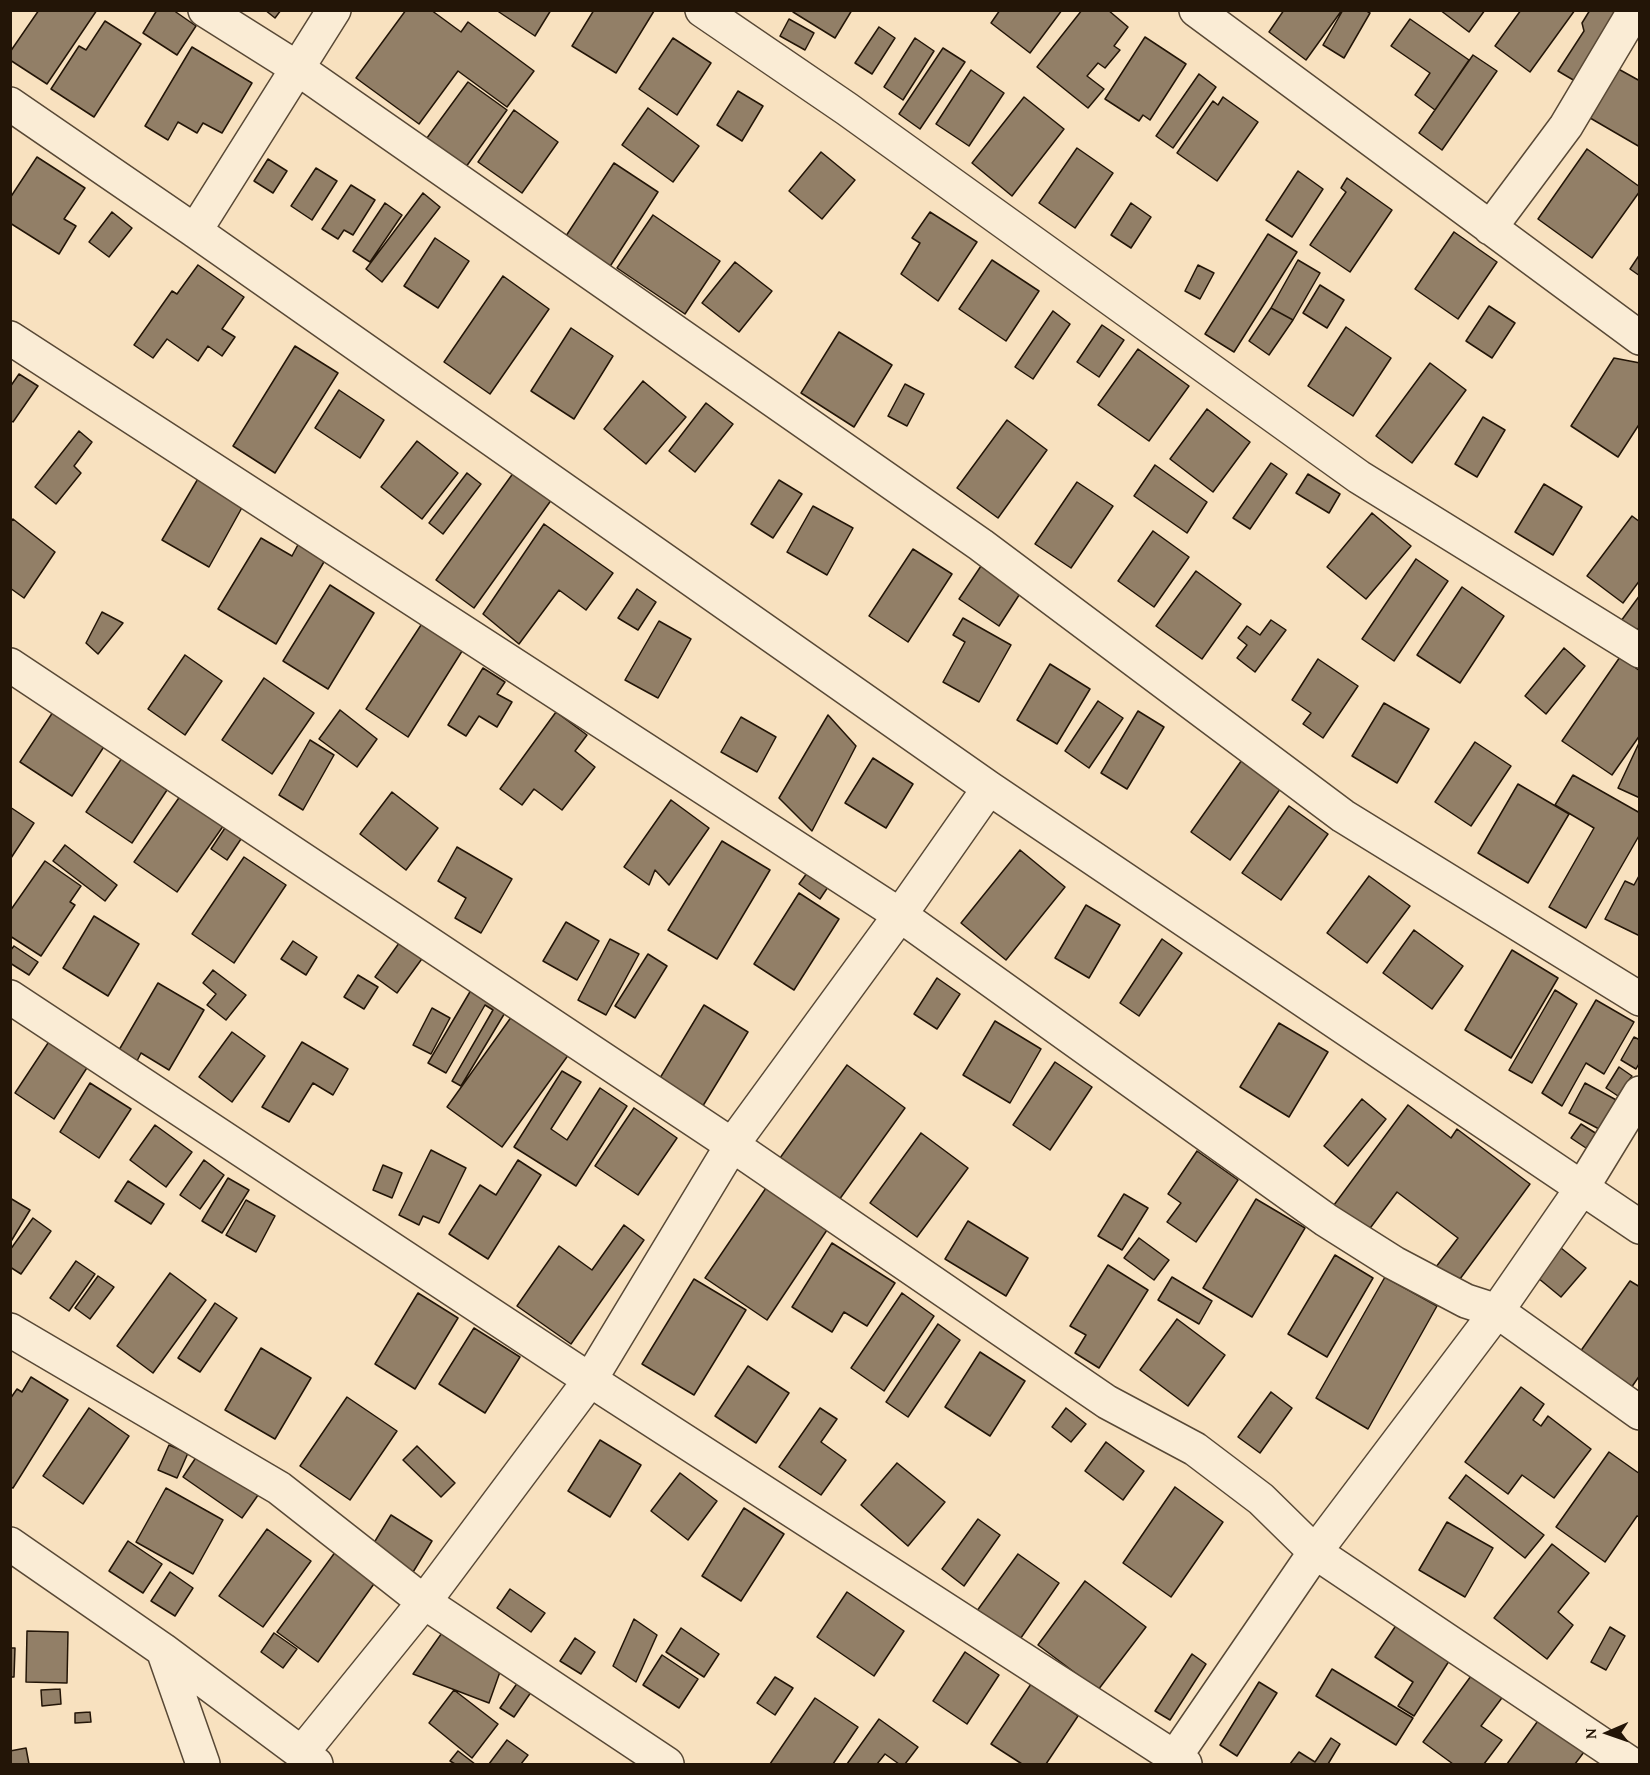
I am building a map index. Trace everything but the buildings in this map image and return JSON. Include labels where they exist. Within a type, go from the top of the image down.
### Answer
[{"type":"street","points":[[205,10],[297,68],[981,545],[1342,816],[1640,999]]},
{"type":"street","points":[[195,231],[334,10]]},
{"type":"street","points":[[702,10],[847,110],[1359,477],[1640,651]]},
{"type":"street","points":[[1196,10],[1640,338]]},
{"type":"street","points":[[1490,228],[1566,126],[1635,10]]},
{"type":"street","points":[[10,104],[195,231],[989,788],[1640,1227]]},
{"type":"street","points":[[10,338],[900,915],[1326,1220],[1394,1263],[1456,1296],[1497,1311],[1640,1413]]},
{"type":"street","points":[[10,665],[732,1145],[1107,1402],[1195,1449],[1261,1499],[1315,1552],[1631,1764]]},
{"type":"street","points":[[10,1544],[163,1650],[308,1759],[590,1380],[732,1145],[900,915],[989,788]]},
{"type":"street","points":[[10,997],[590,1380],[1177,1762],[1315,1552],[1497,1311],[1582,1188],[1640,1093]]},
{"type":"street","points":[[10,1330],[279,1488],[424,1602],[667,1764]]},
{"type":"street","points":[[163,1650],[203,1764]]}]
